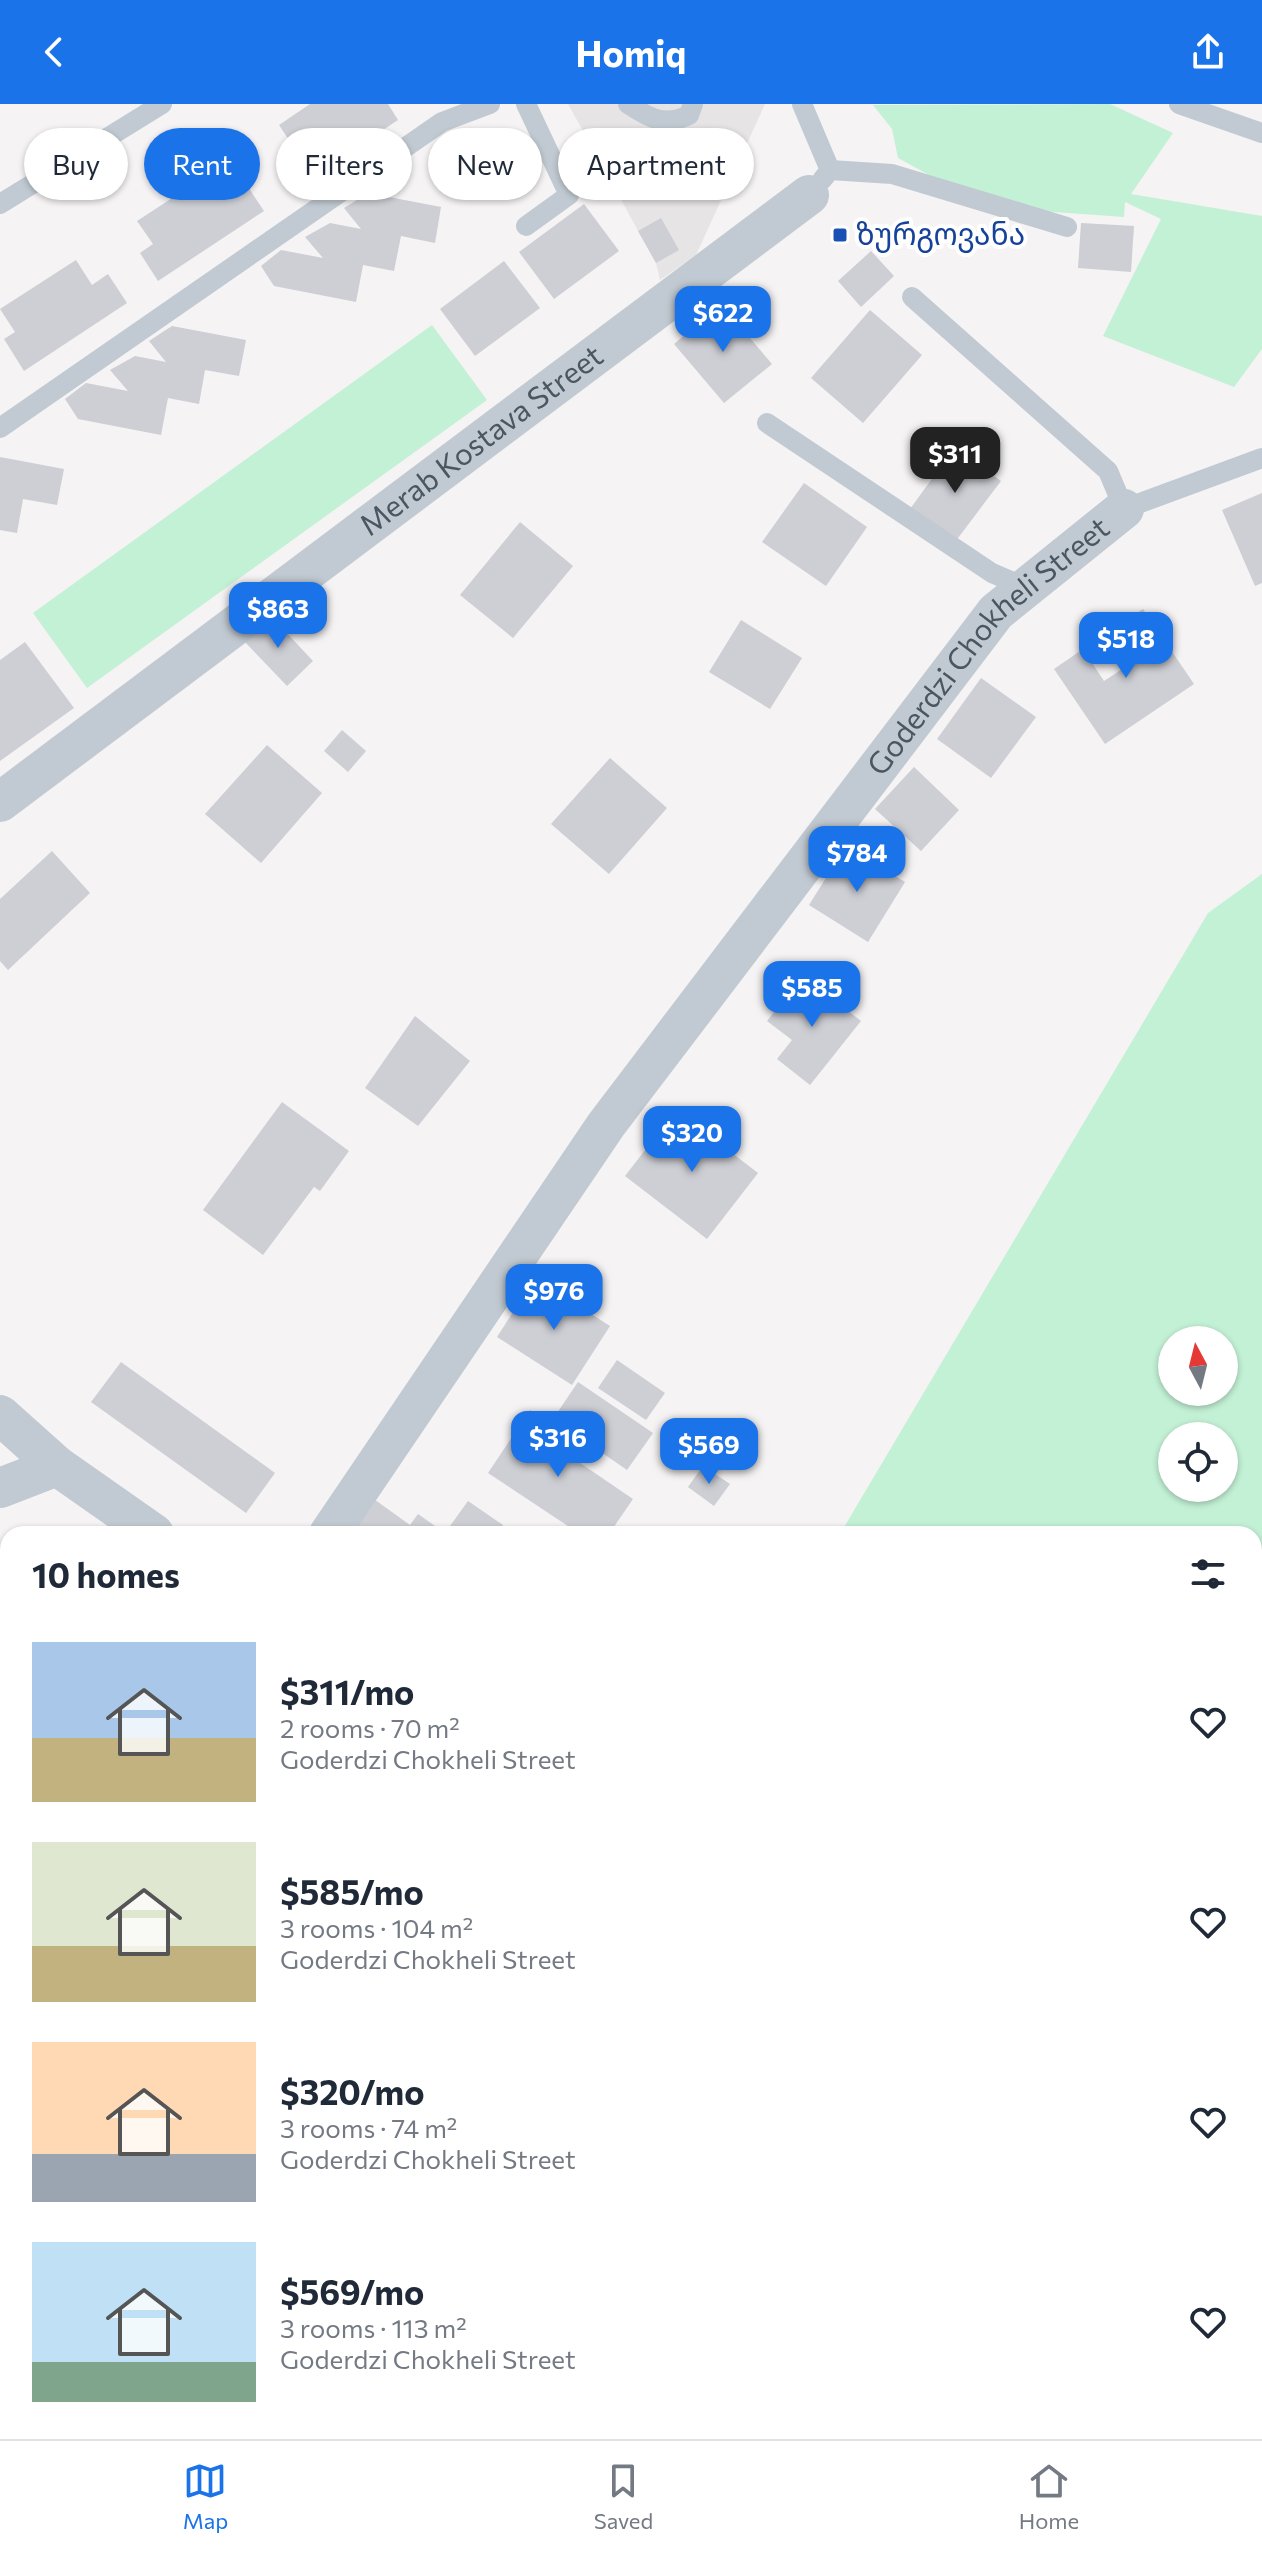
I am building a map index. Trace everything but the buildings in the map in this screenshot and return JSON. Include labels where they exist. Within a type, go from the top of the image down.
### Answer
[{"type":"street","name":"Merab Kostava Street","points":[[0,802],[820,183]]},
{"type":"street","name":"Goderdzi Chokheli Street","points":[[334,1526],[606,1125],[996,612],[1124,509]]},
{"type":"street","points":[[0,1415],[57,1466],[143,1526]]},
{"type":"street","points":[[0,1488],[57,1466]]},
{"type":"lane","points":[[0,204],[162,104]]},
{"type":"lane","points":[[0,428],[442,122],[490,104]]},
{"type":"lane","points":[[526,104],[569,195],[526,226]]},
{"type":"lane","points":[[628,104],[651,119],[664,122],[689,115],[693,104]]},
{"type":"lane","points":[[802,104],[820,183],[892,174],[1067,227]]},
{"type":"lane","points":[[1179,104],[1262,133]]},
{"type":"lane","points":[[912,297],[1108,471],[1124,509],[1262,458]]},
{"type":"lane","points":[[767,423],[992,573],[1027,588]]},
{"type":"shaded area","points":[[568,104],[765,104],[754,128],[581,128]]},
{"type":"shaded area","points":[[621,200],[721,200],[696,255],[660,280],[656,263]]},
{"type":"green space","points":[[1110,104],[1173,133],[1131,194],[1262,216],[1262,349],[1234,387],[1103,336],[1161,219],[1125,202],[1124,217],[1040,211],[951,187],[898,158],[892,129],[873,105]]},
{"type":"green space","points":[[432,325],[487,400],[87,688],[33,613]]},
{"type":"green space","points":[[1262,874],[1262,1526],[845,1526],[1208,913]]},
{"type":"place","name":"ზურგოვანა","points":[[840,235]]}]
